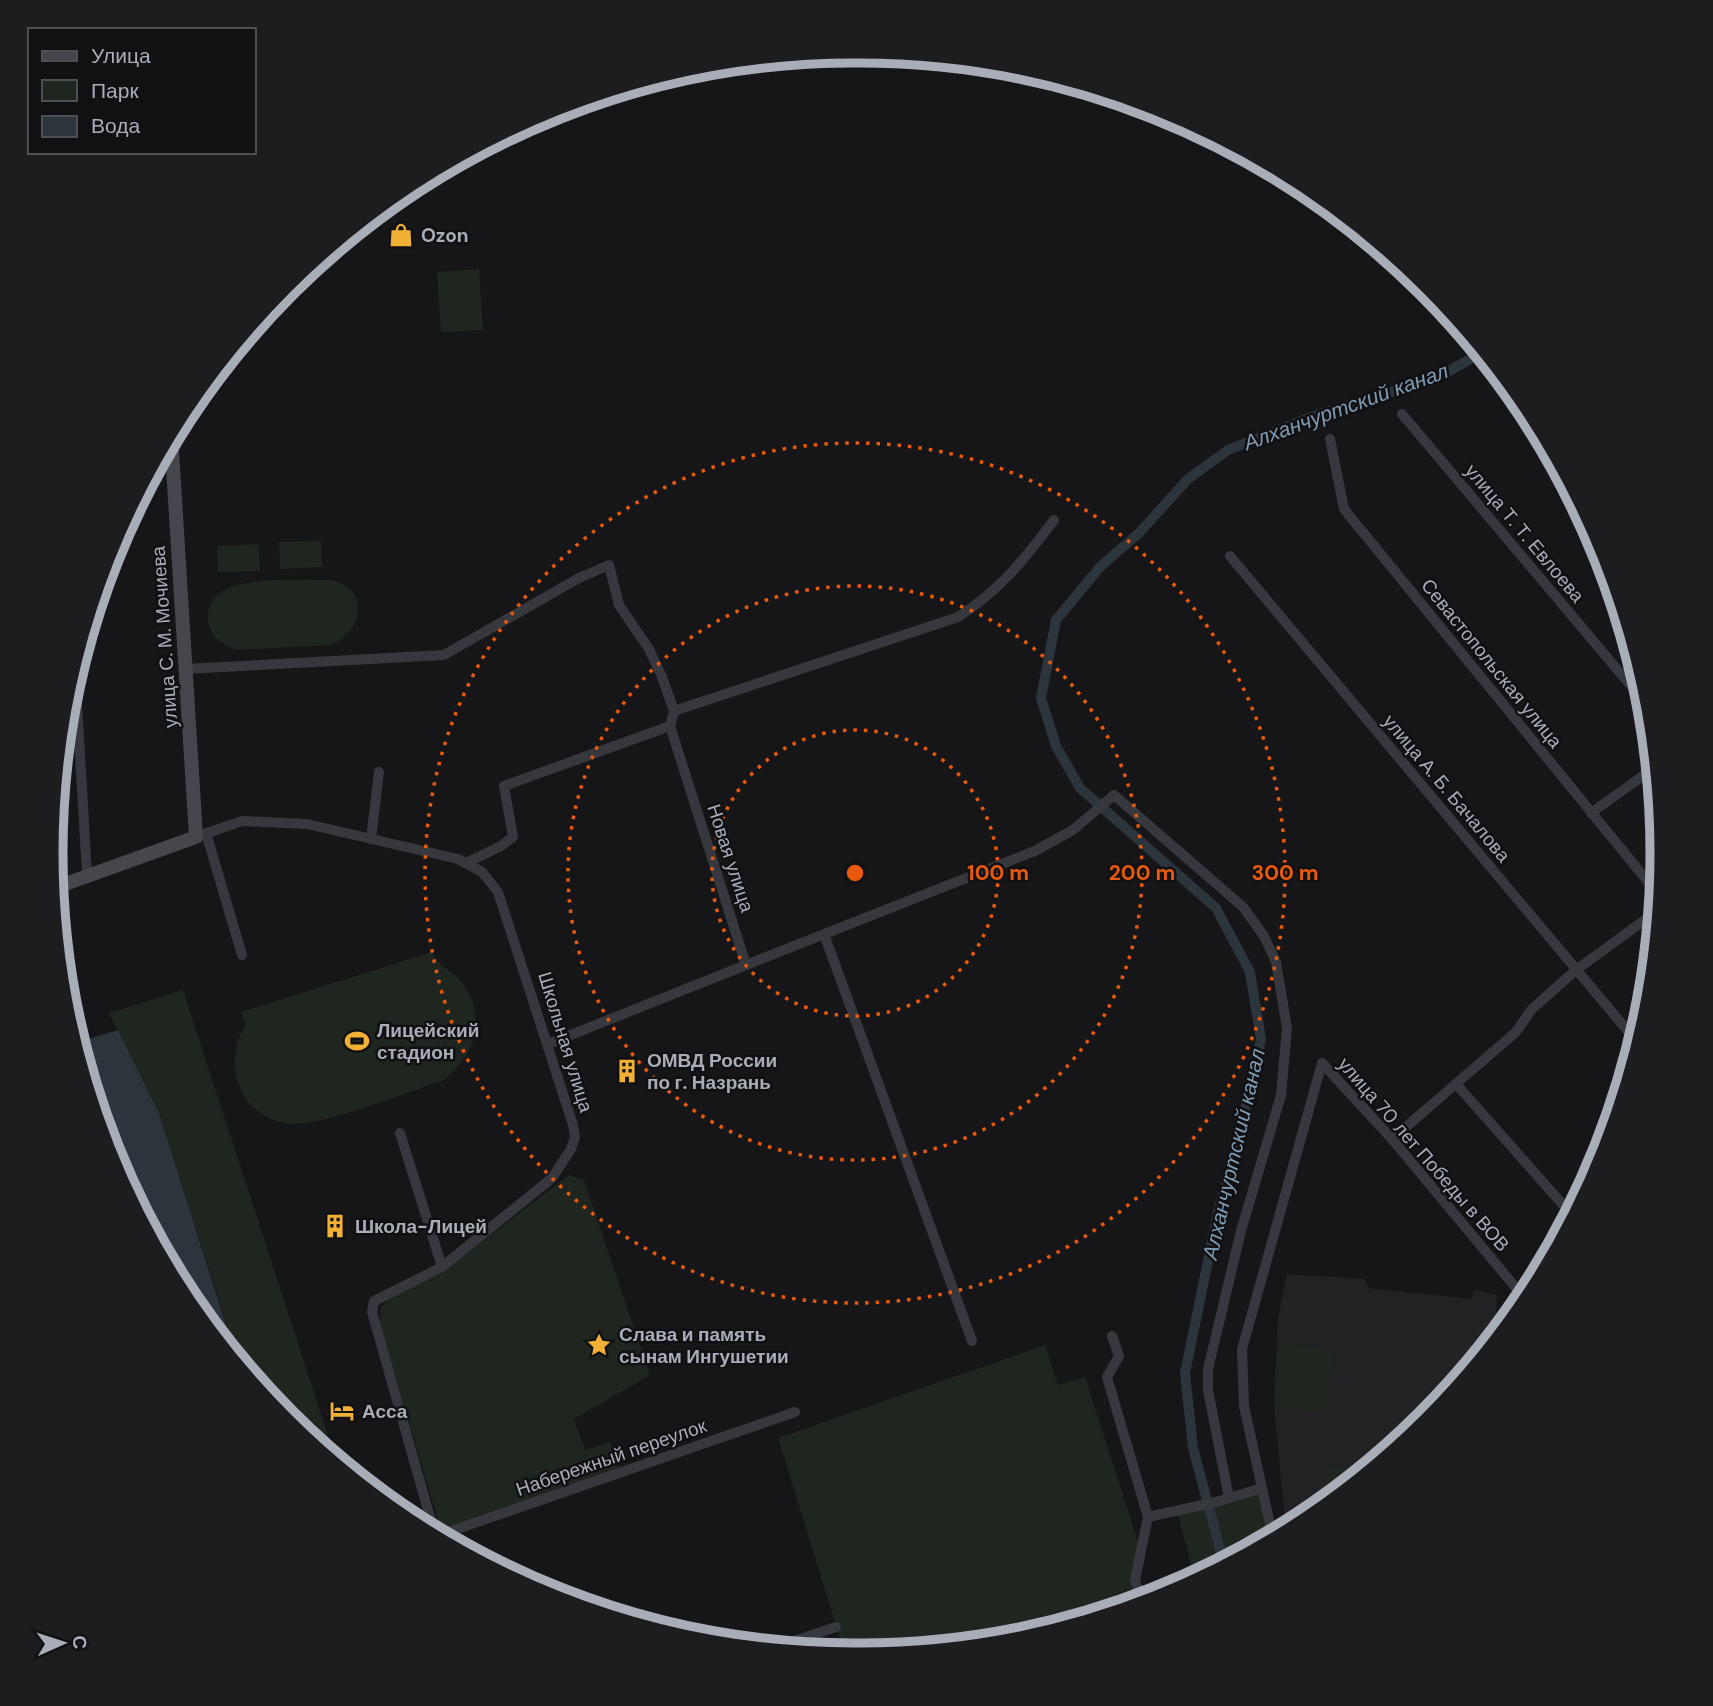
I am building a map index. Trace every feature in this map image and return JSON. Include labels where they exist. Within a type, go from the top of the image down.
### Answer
[{"type":"street","name":"улица Т. Т. Евлоева","points":[[1402,414],[1632,687]]},
{"type":"street","name":"Севастопольская улица","points":[[1330,439],[1343,509],[1649,883]]},
{"type":"street","name":"улица С. М. Мочиева","points":[[172,453],[185,669],[201,835]]},
{"type":"street","points":[[674,711],[958,617],[988,598],[1015,572],[1054,520]]},
{"type":"street","name":"улица А. Б. Бачалова","points":[[1230,556],[1629,1032]]},
{"type":"street","points":[[64,884],[242,821],[307,824],[468,862],[513,837],[504,786],[670,726],[674,711],[649,649],[620,605],[609,565],[579,578],[444,655],[185,669]]},
{"type":"street","points":[[77,705],[87,874]]},
{"type":"street","name":"Новая улица","points":[[670,726],[746,965]]},
{"type":"street","points":[[72,736],[79,736]]},
{"type":"street","points":[[371,839],[379,772]]},
{"type":"street","points":[[1591,813],[1645,774]]},
{"type":"street","points":[[548,1044],[1035,850],[1073,830],[1114,795],[1243,906],[1264,936],[1276,962],[1287,1028],[1281,1095],[1241,1231],[1209,1369],[1208,1390],[1229,1499]]},
{"type":"street","points":[[201,835],[242,955]]},
{"type":"street","name":"Школьная улица","points":[[432,1521],[372,1312],[374,1301],[442,1267],[552,1178],[566,1159],[575,1137],[515,938],[498,892],[482,872],[468,862]]},
{"type":"street","points":[[1392,1139],[1516,1032],[1532,1009],[1576,970],[1647,919]]},
{"type":"street","points":[[824,934],[972,1341]]},
{"type":"street","name":"улица 70 лет Победы в ВОВ","points":[[1262,1488],[1244,1406],[1242,1349],[1322,1063],[1392,1139],[1518,1290]]},
{"type":"street","points":[[1457,1085],[1566,1207]]},
{"type":"street","points":[[400,1133],[442,1267]]},
{"type":"street","points":[[1112,1336],[1119,1356],[1108,1377],[1148,1517],[1135,1580],[1138,1592]]},
{"type":"street","name":"Набережный переулок","points":[[449,1531],[795,1412]]},
{"type":"street","points":[[1148,1517],[1229,1499],[1262,1488],[1271,1527]]},
{"type":"street","points":[[796,1640],[836,1627]]},
{"type":"shaded area","points":[[1287,1274],[1365,1279],[1368,1288],[1472,1299],[1474,1290],[1497,1295],[1495,1323],[1419,1412],[1341,1480],[1285,1519],[1274,1407],[1278,1317]]},
{"type":"green space","points":[[479,269],[483,330],[441,332],[437,272]]},
{"type":"green space","points":[[321,541],[322,567],[280,569],[279,542]]},
{"type":"green space","points":[[259,544],[260,571],[218,572],[217,546]]},
{"type":"green space","points":[[275,580],[329,580],[351,590],[357,599],[358,609],[351,630],[331,645],[236,650],[221,642],[211,631],[208,620],[211,604],[221,593],[236,586]]},
{"type":"green space","points":[[432,952],[437,961],[458,978],[468,991],[476,1019],[471,1047],[464,1060],[442,1081],[340,1115],[300,1123],[271,1119],[247,1101],[237,1080],[235,1064],[238,1040],[245,1025],[241,1012]]},
{"type":"green space","points":[[183,990],[332,1447],[294,1412],[232,1341],[159,1113],[109,1013]]},
{"type":"green space","points":[[569,1175],[584,1180],[650,1375],[574,1419],[585,1450],[610,1442],[621,1469],[445,1529],[440,1526],[380,1324],[381,1307],[392,1295],[440,1274]]},
{"type":"green space","points":[[1277,1344],[1334,1350],[1326,1411],[1274,1407]]},
{"type":"green space","points":[[1045,1345],[1058,1385],[1085,1377],[1139,1545],[1130,1580],[1132,1589],[1039,1622],[1014,1628],[912,1641],[841,1642],[778,1438]]},
{"type":"green space","points":[[1328,1467],[1354,1469],[1332,1486],[1326,1486]]},
{"type":"green space","points":[[1262,1488],[1271,1527],[1192,1569],[1177,1511]]},
{"type":"water","points":[[118,1030],[159,1113],[231,1340],[196,1292],[144,1202],[105,1107],[86,1040]]},
{"type":"waterway","name":"Алханчуртский канал","points":[[1222,1555],[1193,1448],[1185,1373],[1218,1212],[1235,1153],[1261,1039],[1250,972],[1216,908],[1080,788],[1056,746],[1041,698],[1056,620],[1101,566],[1139,533],[1188,479],[1228,450],[1314,416],[1436,378],[1475,357]]},
{"type":"place","name":"Ozon","points":[[401,235]]},
{"type":"place","name":"Лицейский стадион","points":[[357,1041]]},
{"type":"place","name":"ОМВД России по г. Назрань","points":[[627,1071]]},
{"type":"place","name":"Школа-Лицей","points":[[335,1226]]},
{"type":"place","name":"Слава и память сынам Ингушетии","points":[[599,1345]]},
{"type":"place","name":"Асса","points":[[342,1411]]}]
